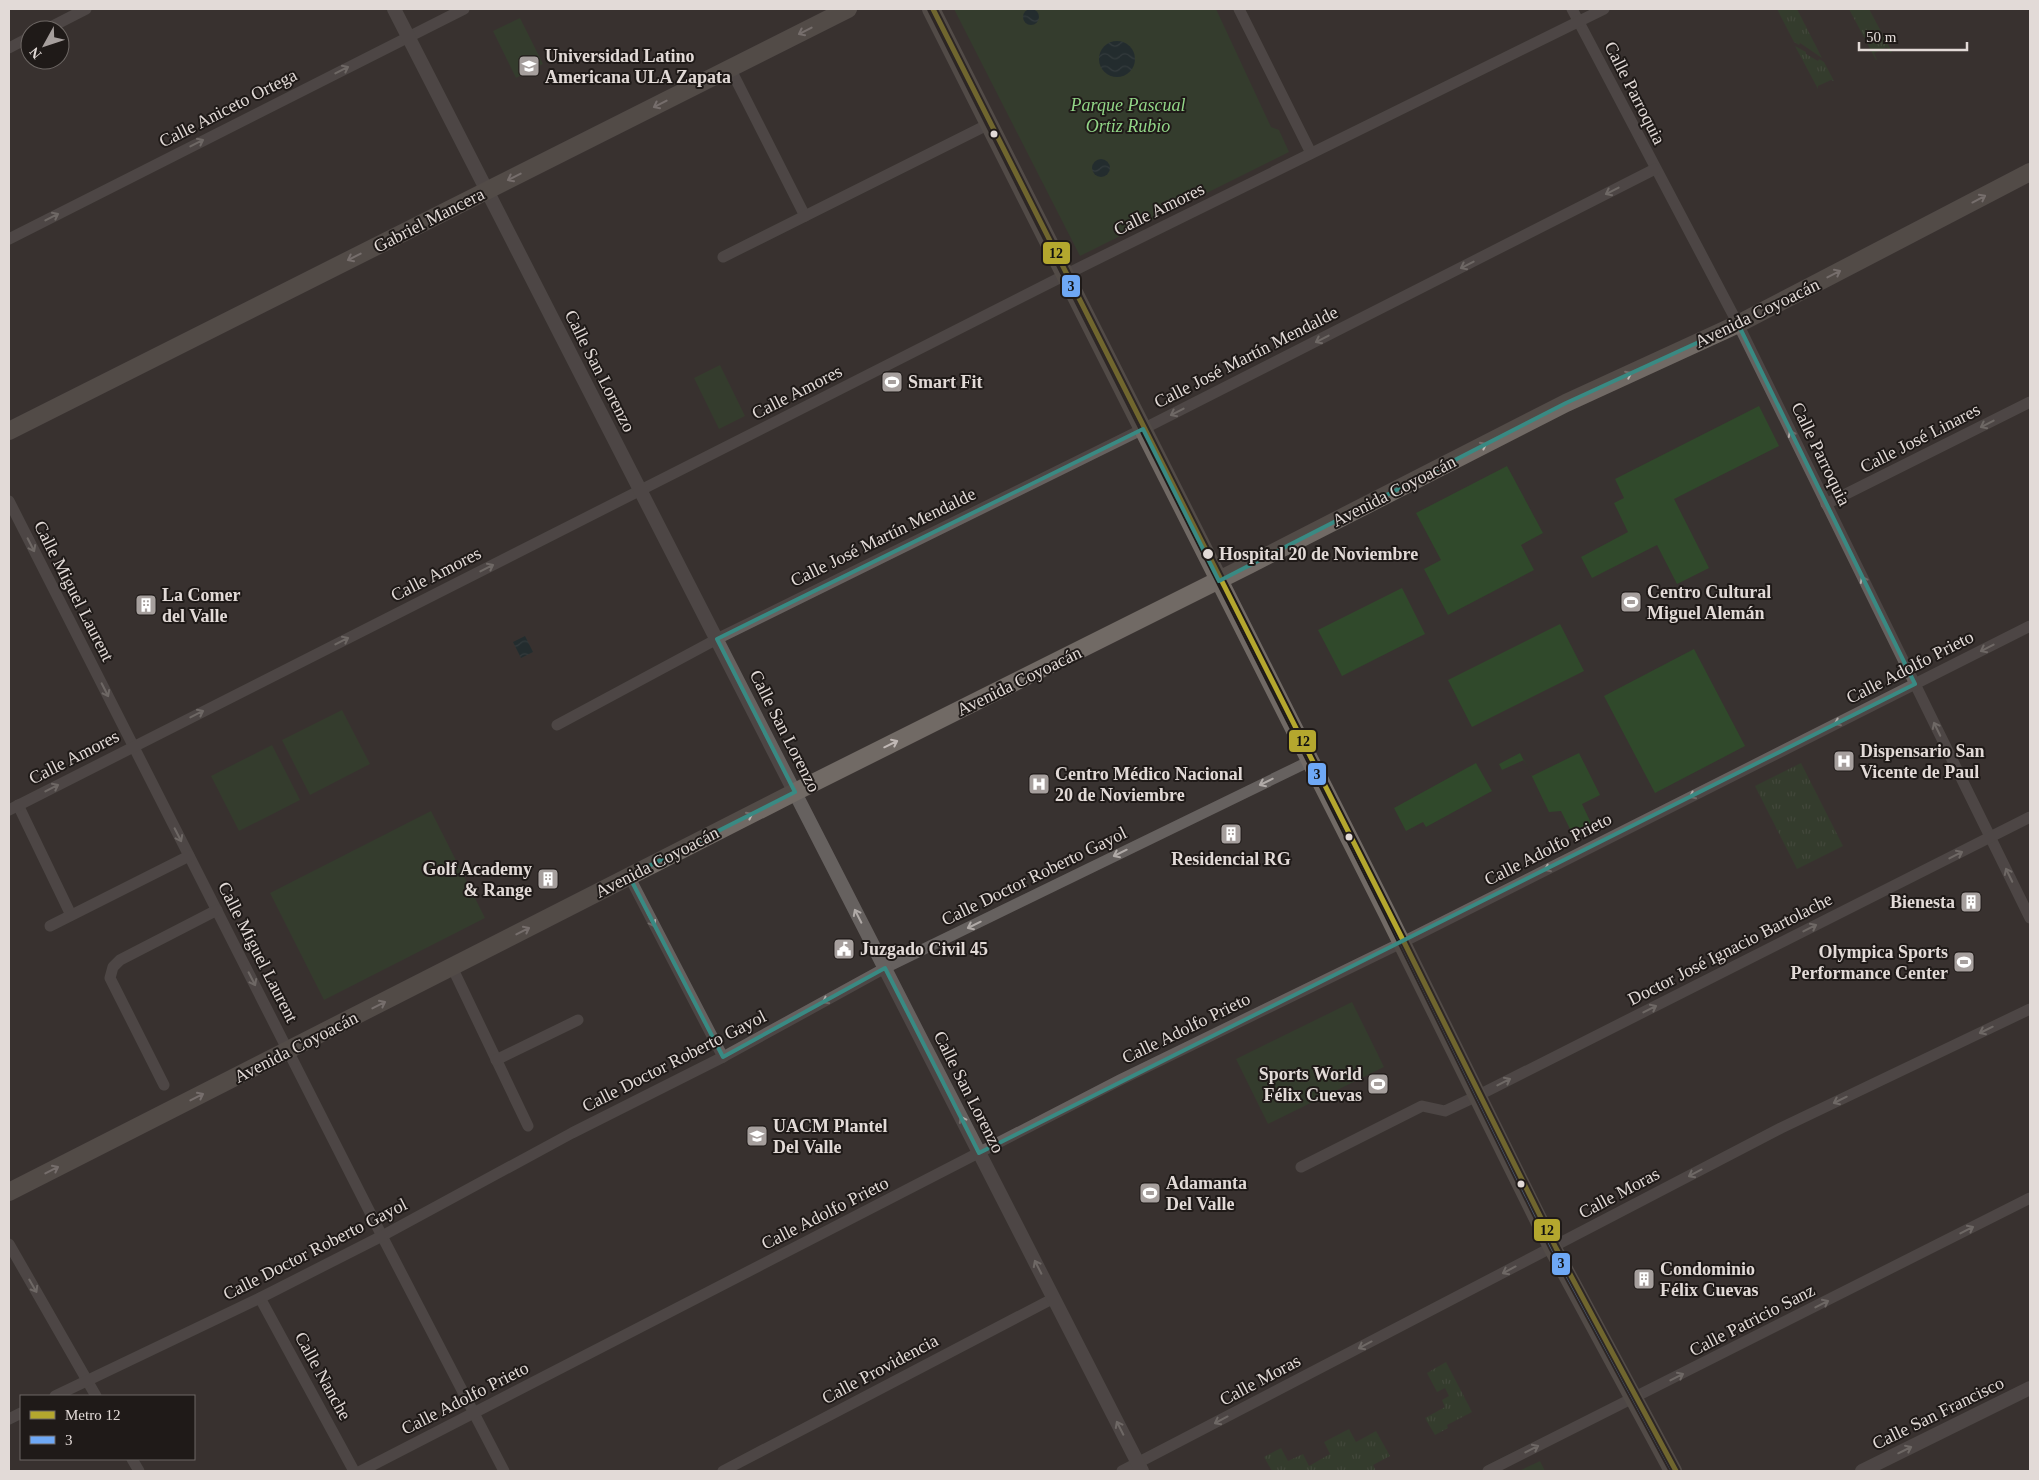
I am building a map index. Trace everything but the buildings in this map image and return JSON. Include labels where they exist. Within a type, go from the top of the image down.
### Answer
[{"type":"main road","name":"Gabriel Mancera","points":[[9,431],[848,9]]},
{"type":"main road","points":[[931,9],[1220,581],[1552,1247],[1673,1471]]},
{"type":"main road","name":"Avenida Coyoacán","points":[[9,1192],[795,792],[1220,581],[1566,403],[1738,324],[2030,172]]},
{"type":"street","points":[[65,20],[86,9]]},
{"type":"street","name":"Calle San Lorenzo","points":[[394,9],[1140,1467]]},
{"type":"street","name":"Calle Aniceto Ortega","points":[[9,239],[464,9]]},
{"type":"street","points":[[1238,9],[1311,153]]},
{"type":"street","name":"Calle Parroquia","points":[[1572,9],[1738,324],[2030,918]]},
{"type":"street","name":"Calle Amores","points":[[13,808],[1065,276],[1604,9]]},
{"type":"street","points":[[730,68],[805,216]]},
{"type":"street","points":[[724,257],[989,124]]},
{"type":"street","name":"Calle José Martín Mendalde","points":[[557,725],[716,639],[1143,429],[1655,169]]},
{"type":"street","name":"Calle José Linares","points":[[1826,504],[2030,402]]},
{"type":"street","name":"Calle Miguel Laurent","points":[[9,502],[382,1236],[504,1471]]},
{"type":"street","name":"Calle Adolfo Prieto","points":[[361,1471],[1178,1051],[1401,943],[2030,626]]},
{"type":"street","name":"Calle Doctor Roberto Gayol","points":[[57,1395],[260,1298],[382,1236],[572,1133],[723,1057],[885,968],[1310,761]]},
{"type":"street","points":[[13,808],[72,915]]},
{"type":"street","name":"Doctor José Ignacio Bartolache","points":[[1301,1167],[1422,1106],[1445,1111],[1477,1096],[2030,817]]},
{"type":"street","points":[[50,926],[189,856]]},
{"type":"street","points":[[629,876],[723,1057]]},
{"type":"street","points":[[164,1085],[110,978],[111,972],[120,960],[216,910]]},
{"type":"street","points":[[452,967],[528,1126]]},
{"type":"street","name":"Calle Moras","points":[[1122,1471],[1140,1467],[1552,1247],[1781,1128],[2030,1009]]},
{"type":"street","points":[[496,1060],[578,1020]]},
{"type":"street","name":"Calle Patricio Sanz","points":[[1488,1471],[2030,1198]]},
{"type":"street","points":[[9,1244],[95,1395]]},
{"type":"street","name":"Calle Nanche","points":[[260,1298],[354,1471]]},
{"type":"street","name":"Calle Providencia","points":[[723,1471],[1054,1298]]},
{"type":"street","name":"Calle San Francisco","points":[[1862,1471],[2030,1388]]},
{"type":"street","points":[[133,1460],[139,1471]]},
{"type":"highlighted area","points":[[1738,324],[1915,684],[979,1153],[885,968],[723,1057],[629,876],[795,792],[717,639],[1143,429],[1219,581],[1566,403]]},
{"type":"green space","name":"Parque Pascual Ortiz Rubio","points":[[954,9],[1216,9],[1271,127],[1279,130],[1289,152],[1080,256]]},
{"type":"green space","points":[[1777,9],[1797,9],[1822,58],[1800,43],[1799,45],[1794,42]]},
{"type":"green space","points":[[1849,9],[1869,9],[1892,52],[1890,53],[1887,47],[1874,53],[1876,60]]},
{"type":"green space","points":[[520,18],[543,64],[516,78],[493,31]]},
{"type":"green space","points":[[1795,46],[1818,61],[1819,59],[1824,62],[1834,81],[1831,80],[1818,86],[1818,89]]},
{"type":"green space","points":[[720,365],[745,416],[719,429],[694,378]]},
{"type":"green space","points":[[1759,406],[1779,446],[1674,499],[1709,568],[1677,584],[1657,545],[1592,578],[1581,557],[1628,532],[1614,503],[1624,498],[1615,479]]},
{"type":"green space","points":[[1507,466],[1543,533],[1521,545],[1534,570],[1448,615],[1424,569],[1441,560],[1416,513]]},
{"type":"green space","points":[[1402,588],[1425,634],[1342,676],[1318,630]]},
{"type":"green space","points":[[1560,624],[1584,671],[1472,727],[1448,680]]},
{"type":"green space","points":[[1694,649],[1745,746],[1655,793],[1604,696]]},
{"type":"green space","points":[[342,710],[370,764],[310,795],[282,740]]},
{"type":"green space","points":[[272,745],[300,800],[239,831],[211,776]]},
{"type":"green space","points":[[1520,753],[1524,760],[1502,770],[1499,764]]},
{"type":"green space","points":[[1579,753],[1600,795],[1582,804],[1591,823],[1572,833],[1561,811],[1549,812],[1528,768],[1532,776]]},
{"type":"green space","points":[[1476,763],[1492,791],[1426,827],[1423,822],[1406,831],[1394,808]]},
{"type":"green space","points":[[1801,763],[1843,846],[1797,869],[1755,786]]},
{"type":"green space","points":[[431,811],[485,918],[324,1000],[270,893]]},
{"type":"green space","points":[[1352,1002],[1384,1067],[1268,1124],[1236,1059]]},
{"type":"green space","points":[[1446,1362],[1472,1412],[1447,1425],[1448,1428],[1435,1435],[1425,1418],[1445,1407],[1442,1400],[1449,1396],[1445,1388],[1437,1392],[1427,1373]]},
{"type":"green space","points":[[1349,1429],[1356,1442],[1376,1431],[1390,1456],[1373,1465],[1376,1471],[1272,1471],[1264,1457],[1281,1448],[1288,1461],[1303,1454],[1309,1466],[1330,1454],[1324,1442]]},
{"type":"green space","points":[[1540,1461],[1545,1471],[1519,1471]]},
{"type":"water","points":[[1028,9],[1034,9],[1039,14],[1037,23],[1028,25],[1023,20],[1023,14]]},
{"type":"water","points":[[1117,41],[1124,42],[1130,46],[1134,52],[1134,66],[1130,72],[1124,76],[1117,77],[1110,76],[1104,72],[1100,66],[1099,59],[1100,52],[1104,46],[1110,42]]},
{"type":"water","points":[[1101,159],[1109,164],[1110,168],[1105,176],[1101,177],[1093,172],[1092,168],[1097,160]]},
{"type":"water","points":[[525,636],[533,652],[521,658],[513,642]]},
{"type":"metro line","name":"12","points":[[933,9],[1404,942],[1556,1248],[1676,1471]]},
{"type":"transit line","name":"3","points":[[931,9],[1387,913],[1552,1247],[1673,1471]]},
{"type":"place","name":"Universidad Latino Americana ULA Zapata","points":[[529,66]]},
{"type":"place","name":"Smart Fit","points":[[892,382]]},
{"type":"place","name":"Hospital 20 de Noviembre","points":[[1208,554]]},
{"type":"place","name":"Centro Cultural Miguel Alemán","points":[[1631,602]]},
{"type":"place","name":"La Comer del Valle","points":[[146,605]]},
{"type":"place","name":"Dispensario San Vicente de Paul","points":[[1844,761]]},
{"type":"place","name":"Centro Médico Nacional 20 de Noviembre","points":[[1039,784]]},
{"type":"place","name":"Residencial RG","points":[[1231,834]]},
{"type":"place","name":"Golf Academy & Range","points":[[548,879]]},
{"type":"place","name":"Bienesta","points":[[1971,902]]},
{"type":"place","name":"Juzgado Civil 45","points":[[844,949]]},
{"type":"place","name":"Olympica Sports Performance Center","points":[[1964,962]]},
{"type":"place","name":"Sports World Félix Cuevas","points":[[1378,1084]]},
{"type":"place","name":"UACM Plantel Del Valle","points":[[757,1136]]},
{"type":"place","name":"Adamanta Del Valle","points":[[1150,1193]]},
{"type":"place","name":"Condominio Félix Cuevas","points":[[1644,1279]]}]
